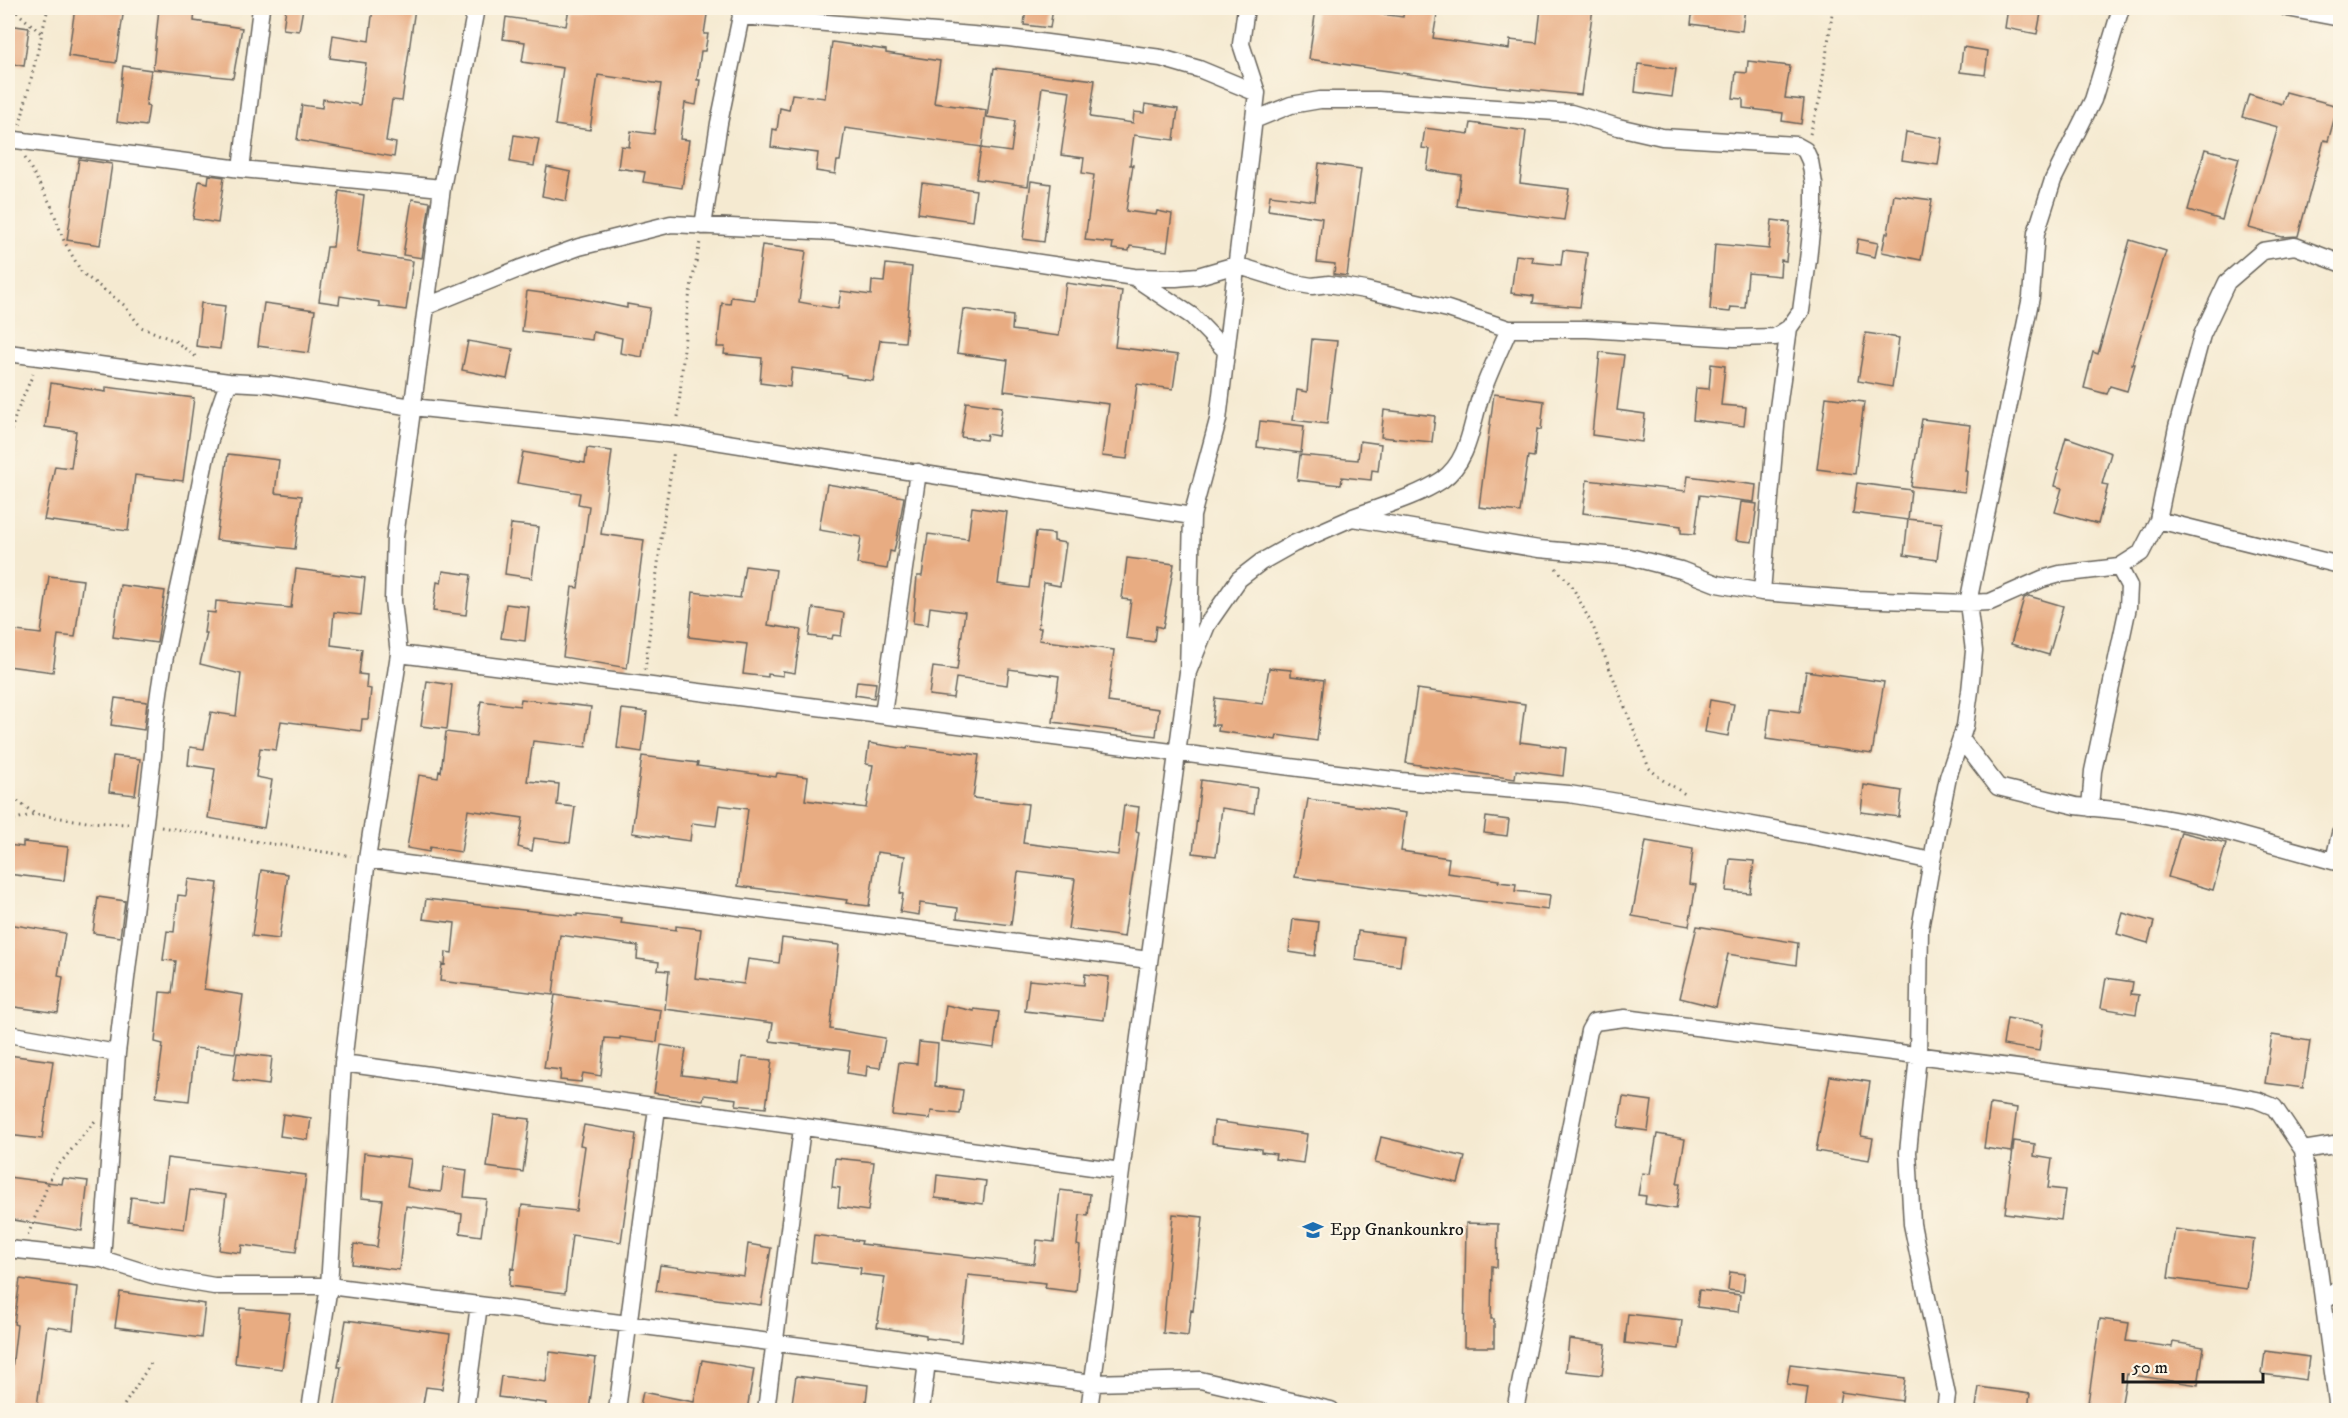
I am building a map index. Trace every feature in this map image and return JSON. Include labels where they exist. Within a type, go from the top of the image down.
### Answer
[{"type":"street","points":[[241,170],[261,8]]},
{"type":"street","points":[[310,1410],[329,1286],[343,1064],[367,859],[399,654],[393,601],[395,537],[442,188],[476,8]]},
{"type":"street","points":[[1089,1410],[1188,672],[1192,516],[1218,420],[1254,120],[1257,93],[1242,44],[1246,8]]},
{"type":"street","points":[[1945,1410],[1947,1395],[1912,1224],[1908,1152],[1918,1056],[1920,929],[1948,777],[1961,740],[1968,703],[1974,651],[1968,603],[2031,297],[2036,233],[2053,180],[2093,100],[2121,8]]},
{"type":"street","points":[[2287,8],[2340,18]]},
{"type":"street","points":[[703,226],[740,11],[1009,38],[1161,58],[1199,69],[1257,93]]},
{"type":"street","points":[[427,306],[521,267],[579,247],[671,224],[834,232],[1134,277],[1198,276],[1236,265],[1294,283],[1312,286],[1329,284],[1365,290],[1448,309],[1509,329],[1587,329],[1664,335],[1775,337],[1789,328],[1801,311],[1814,205],[1814,184],[1810,161],[1805,150],[1796,145],[1662,137],[1618,127],[1571,112],[1378,100],[1310,102],[1291,105],[1254,120]]},
{"type":"street","points":[[12,140],[144,155],[241,170],[442,188]]},
{"type":"street","points":[[1352,518],[1539,549],[1630,557],[1681,570],[1717,585],[1761,592],[1968,603],[1990,602],[2042,579],[2060,574],[2119,567],[2142,553],[2158,520],[2176,427],[2199,347],[2227,282],[2263,251],[2295,246],[2340,263]]},
{"type":"street","points":[[1134,277],[1192,316],[1226,351]]},
{"type":"street","points":[[1761,592],[1777,415],[1789,328]]},
{"type":"street","points":[[1188,672],[1207,626],[1239,579],[1261,562],[1293,544],[1424,490],[1444,478],[1456,466],[1473,432],[1480,399],[1509,329]]},
{"type":"street","points":[[8,353],[229,382],[269,384],[412,407],[677,435],[1192,516]]},
{"type":"street","points":[[102,1259],[117,1053],[153,755],[154,718],[213,425],[229,382]]},
{"type":"street","points":[[883,714],[918,472]]},
{"type":"street","points":[[2158,520],[2340,565]]},
{"type":"street","points":[[2090,808],[2093,771],[2128,607],[2129,586],[2119,567]]},
{"type":"street","points":[[399,654],[1401,780],[1569,794],[1839,841],[1932,861]]},
{"type":"street","points":[[1961,740],[1998,787],[2090,808],[2124,811],[2202,825],[2337,862],[2340,834]]},
{"type":"street","points":[[367,859],[1149,960]]},
{"type":"street","points":[[1515,1410],[1589,1031],[1594,1022],[1625,1018],[2257,1100],[2274,1107],[2303,1150],[2338,1410]]},
{"type":"street","points":[[8,1034],[117,1053]]},
{"type":"street","points":[[343,1064],[1121,1171]]},
{"type":"street","points":[[617,1410],[657,1108]]},
{"type":"street","points":[[766,1410],[802,1128]]},
{"type":"street","points":[[2303,1150],[2340,1144]]},
{"type":"street","points":[[15,1250],[102,1259],[156,1276],[214,1286],[329,1286],[1093,1383],[1200,1380],[1302,1407],[1331,1410]]},
{"type":"street","points":[[2324,1302],[2340,1288]]},
{"type":"street","points":[[465,1410],[479,1305]]},
{"type":"street","points":[[921,1410],[927,1362]]},
{"type":"path","points":[[12,8],[42,34]]},
{"type":"path","points":[[48,8],[12,140],[51,205],[64,241],[82,273],[124,305],[141,327],[175,341],[202,362]]},
{"type":"path","points":[[1805,150],[1820,98],[1833,8]]},
{"type":"path","points":[[644,684],[661,539],[677,435],[688,303],[703,226]]},
{"type":"path","points":[[8,442],[16,414],[39,357]]},
{"type":"path","points":[[1539,549],[1572,586],[1594,629],[1649,768],[1660,779],[1688,796]]},
{"type":"path","points":[[8,794],[35,814]]},
{"type":"path","points":[[8,821],[35,814],[87,822],[144,825],[367,859]]},
{"type":"path","points":[[15,1250],[53,1172],[74,1144],[114,1099]]},
{"type":"path","points":[[121,1410],[151,1363]]},
{"type":"building","points":[[75,8],[124,8],[116,63],[68,56]]},
{"type":"building","points":[[159,8],[195,8],[194,21],[242,28],[233,78],[153,69]]},
{"type":"building","points":[[286,8],[303,8],[299,31],[283,29]]},
{"type":"building","points":[[373,8],[415,8],[402,101],[392,100],[386,141],[396,143],[394,157],[297,140],[302,105],[322,108],[323,99],[360,105],[366,63],[330,58],[333,35],[369,41]]},
{"type":"building","points":[[569,8],[708,8],[704,34],[708,34],[705,51],[701,51],[696,105],[685,103],[680,139],[689,140],[682,188],[643,182],[645,172],[618,168],[621,146],[629,147],[631,131],[654,134],[661,84],[598,75],[590,130],[555,125],[563,68],[522,62],[525,42],[503,39],[506,17],[566,26]]},
{"type":"building","points":[[1026,8],[1053,8],[1050,28],[1024,25]]},
{"type":"building","points":[[1316,8],[1335,8],[1403,17],[1404,8],[1438,8],[1433,38],[1509,49],[1510,40],[1537,43],[1541,8],[1593,8],[1581,95],[1482,85],[1309,59]]},
{"type":"building","points":[[1693,8],[1745,8],[1742,31],[1691,24]]},
{"type":"building","points":[[2008,8],[2042,8],[2037,34],[2005,28]]},
{"type":"building","points":[[8,25],[29,28],[24,66],[8,63]]},
{"type":"building","points":[[832,42],[940,61],[934,103],[986,110],[982,147],[845,128],[840,161],[837,161],[835,174],[816,171],[818,153],[771,147],[773,129],[777,130],[780,108],[789,110],[792,94],[825,98]]},
{"type":"building","points":[[1963,47],[1988,51],[1985,75],[1960,72]]},
{"type":"building","points":[[1748,61],[1790,66],[1785,98],[1804,100],[1801,124],[1782,121],[1783,113],[1743,108],[1743,99],[1733,98],[1736,72],[1747,73]]},
{"type":"building","points":[[1638,64],[1676,69],[1672,97],[1635,92]]},
{"type":"building","points":[[123,66],[151,70],[146,105],[149,106],[146,126],[117,122]]},
{"type":"building","points":[[994,68],[1095,80],[1090,117],[1133,123],[1134,112],[1144,113],[1145,104],[1178,109],[1174,140],[1134,135],[1130,165],[1133,165],[1126,211],[1156,215],[1157,211],[1172,214],[1167,251],[1130,246],[1129,251],[1112,249],[1113,243],[1085,240],[1094,175],[1082,173],[1084,158],[1061,155],[1070,91],[1042,87],[1028,186],[976,179],[981,148],[1011,152],[1015,121],[987,117]]},
{"type":"building","points":[[2286,92],[2338,106],[2328,141],[2324,140],[2298,236],[2282,237],[2249,228],[2278,127],[2242,117],[2249,94],[2282,104]]},
{"type":"building","points":[[1471,123],[1526,131],[1520,183],[1569,189],[1564,220],[1457,206],[1461,175],[1427,170],[1430,149],[1422,148],[1425,128],[1469,134]]},
{"type":"building","points":[[1906,132],[1942,138],[1938,165],[1902,160]]},
{"type":"building","points":[[514,135],[539,139],[534,166],[510,162]]},
{"type":"building","points":[[2205,149],[2239,158],[2222,220],[2188,210]]},
{"type":"building","points":[[79,159],[112,164],[100,245],[67,240]]},
{"type":"building","points":[[1319,163],[1361,169],[1347,276],[1334,274],[1335,264],[1317,262],[1322,218],[1268,210],[1270,195],[1315,201]]},
{"type":"building","points":[[547,167],[571,172],[566,201],[542,196]]},
{"type":"building","points":[[209,175],[224,177],[218,223],[193,219],[199,181],[208,183]]},
{"type":"building","points":[[1031,181],[1051,184],[1044,242],[1023,239]]},
{"type":"building","points":[[922,183],[976,190],[972,221],[918,213]]},
{"type":"building","points":[[339,191],[364,195],[357,252],[413,261],[406,310],[379,306],[379,302],[340,296],[339,304],[319,301],[327,247],[333,247]]},
{"type":"building","points":[[1894,195],[1932,200],[1921,260],[1882,252],[1886,233],[1888,233]]},
{"type":"building","points":[[412,199],[430,202],[422,258],[403,255]]},
{"type":"building","points":[[1772,220],[1790,222],[1786,261],[1781,260],[1780,276],[1748,273],[1745,308],[1731,307],[1730,312],[1710,310],[1715,244],[1769,249]]},
{"type":"building","points":[[1858,239],[1878,243],[1875,257],[1856,253]]},
{"type":"building","points":[[2130,240],[2166,251],[2132,364],[2135,364],[2127,391],[2110,386],[2107,394],[2084,388],[2093,352],[2098,354]]},
{"type":"building","points":[[762,245],[806,251],[799,302],[838,309],[841,291],[871,295],[872,281],[884,282],[886,264],[912,267],[905,342],[880,340],[873,381],[792,368],[790,387],[760,383],[762,358],[724,354],[725,347],[717,347],[722,303],[730,304],[731,297],[755,300]]},
{"type":"building","points":[[1563,250],[1587,253],[1580,307],[1533,303],[1534,296],[1511,293],[1516,255],[1533,257],[1532,262],[1561,265]]},
{"type":"building","points":[[1066,283],[1122,291],[1115,347],[1178,355],[1173,389],[1137,384],[1127,459],[1102,456],[1109,404],[1004,391],[1008,360],[957,353],[963,309],[1013,316],[1012,330],[1059,336]]},
{"type":"building","points":[[527,291],[627,308],[627,304],[650,308],[642,357],[620,353],[622,338],[593,332],[592,340],[522,331]]},
{"type":"building","points":[[201,303],[225,306],[220,349],[196,346]]},
{"type":"building","points":[[264,303],[315,310],[309,353],[258,346]]},
{"type":"building","points":[[1866,333],[1899,338],[1892,387],[1858,381]]},
{"type":"building","points":[[1312,339],[1337,341],[1327,424],[1293,420],[1297,390],[1307,392]]},
{"type":"building","points":[[468,341],[513,349],[507,379],[462,370]]},
{"type":"building","points":[[1600,352],[1624,355],[1617,410],[1645,414],[1642,442],[1592,435]]},
{"type":"building","points":[[1711,364],[1725,366],[1721,405],[1746,407],[1744,426],[1693,420],[1696,388],[1709,389]]},
{"type":"building","points":[[51,383],[106,392],[106,387],[194,398],[183,481],[135,475],[128,531],[44,520],[55,466],[71,468],[76,431],[45,427]]},
{"type":"building","points":[[1494,394],[1544,401],[1541,430],[1537,429],[1534,457],[1528,456],[1520,512],[1479,507]]},
{"type":"building","points":[[1826,397],[1864,402],[1855,474],[1817,469]]},
{"type":"building","points":[[966,402],[1002,407],[998,436],[987,434],[986,440],[961,437]]},
{"type":"building","points":[[1384,410],[1435,416],[1432,442],[1381,437]]},
{"type":"building","points":[[1922,419],[1970,425],[1965,492],[1911,486]]},
{"type":"building","points":[[1260,421],[1304,426],[1301,453],[1257,447]]},
{"type":"building","points":[[2066,437],[2111,453],[2102,484],[2108,485],[2098,524],[2055,512],[2062,488],[2055,486],[2059,470],[2057,469]]},
{"type":"building","points":[[1360,441],[1381,444],[1378,471],[1372,470],[1371,480],[1342,477],[1341,485],[1297,480],[1300,455],[1358,460]]},
{"type":"building","points":[[587,448],[612,451],[601,534],[644,540],[627,668],[563,657],[572,587],[578,588],[589,506],[578,504],[580,493],[517,483],[523,452],[585,463]]},
{"type":"building","points":[[228,454],[279,460],[275,493],[302,496],[295,549],[216,540]]},
{"type":"building","points":[[1688,476],[1756,485],[1754,502],[1700,495],[1695,534],[1681,533],[1681,526],[1583,513],[1587,480],[1686,491]]},
{"type":"building","points":[[1857,483],[1911,490],[1908,520],[1853,513]]},
{"type":"building","points":[[827,484],[904,497],[894,552],[890,551],[887,569],[857,564],[861,537],[819,530]]},
{"type":"building","points":[[1741,502],[1757,504],[1752,542],[1736,540]]},
{"type":"building","points":[[972,507],[1007,512],[998,584],[1029,588],[1036,532],[1054,534],[1054,541],[1066,543],[1060,586],[1044,583],[1038,628],[1041,628],[1039,640],[1114,650],[1108,702],[1159,709],[1156,736],[1053,722],[1059,676],[1009,669],[1007,685],[956,678],[953,698],[929,695],[933,667],[957,670],[965,612],[930,607],[928,625],[913,623],[917,576],[922,576],[928,534],[968,539]]},
{"type":"building","points":[[1908,519],[1942,523],[1937,560],[1904,555]]},
{"type":"building","points":[[511,524],[539,527],[532,578],[505,574]]},
{"type":"building","points":[[1127,558],[1174,564],[1163,628],[1156,626],[1154,642],[1126,638],[1131,600],[1122,599]]},
{"type":"building","points":[[745,566],[776,570],[768,625],[801,630],[795,673],[783,671],[783,676],[768,674],[768,677],[743,674],[747,644],[689,637],[693,592],[740,598]]},
{"type":"building","points":[[296,569],[365,578],[361,615],[334,612],[331,645],[362,649],[359,674],[367,675],[366,688],[371,689],[368,719],[362,719],[361,731],[281,721],[276,750],[260,748],[256,777],[272,780],[264,828],[208,818],[215,769],[188,765],[190,747],[204,749],[211,712],[236,716],[241,674],[200,664],[207,633],[204,633],[207,612],[215,613],[216,601],[291,608]]},
{"type":"building","points":[[443,571],[471,575],[466,615],[433,611],[437,582],[441,583]]},
{"type":"building","points":[[49,576],[83,580],[75,637],[58,635],[53,672],[8,666],[8,630],[41,634]]},
{"type":"building","points":[[120,585],[165,591],[157,643],[113,637]]},
{"type":"building","points":[[2029,596],[2063,606],[2049,655],[2011,644],[2024,598]]},
{"type":"building","points":[[506,604],[529,607],[525,641],[501,638]]},
{"type":"building","points":[[813,608],[844,613],[841,636],[833,635],[832,639],[809,636]]},
{"type":"building","points":[[1269,668],[1291,670],[1291,676],[1324,680],[1317,741],[1277,735],[1276,740],[1218,731],[1219,725],[1212,725],[1215,698],[1263,704]]},
{"type":"building","points":[[1806,671],[1884,682],[1872,754],[1766,739],[1770,708],[1800,712]]},
{"type":"building","points":[[427,681],[452,685],[447,729],[421,726]]},
{"type":"building","points":[[857,681],[876,683],[874,698],[855,695]]},
{"type":"building","points":[[1417,689],[1525,704],[1520,742],[1566,748],[1563,776],[1516,770],[1515,779],[1406,763]]},
{"type":"building","points":[[115,698],[147,702],[144,730],[111,725]]},
{"type":"building","points":[[521,699],[591,707],[586,747],[533,741],[527,781],[559,784],[557,805],[575,807],[570,843],[534,838],[532,851],[518,847],[523,818],[468,810],[461,852],[430,847],[429,852],[407,848],[419,775],[438,778],[439,771],[441,772],[446,732],[476,736],[481,701],[520,706]]},
{"type":"building","points":[[1710,700],[1734,704],[1728,736],[1705,732]]},
{"type":"building","points":[[622,709],[647,712],[642,752],[617,748]]},
{"type":"building","points":[[869,743],[907,749],[908,746],[979,755],[973,798],[1028,804],[1023,843],[1118,855],[1124,805],[1139,807],[1136,831],[1139,832],[1124,937],[1068,929],[1075,879],[1018,872],[1011,925],[957,918],[958,908],[920,903],[919,915],[900,912],[905,856],[877,852],[869,906],[846,903],[847,900],[738,886],[748,809],[719,805],[716,826],[692,823],[690,841],[632,833],[642,756],[776,777],[777,773],[808,777],[805,800],[866,808],[873,765],[866,764]]},
{"type":"building","points":[[113,756],[140,759],[135,795],[109,792]]},
{"type":"building","points":[[1201,780],[1257,788],[1254,813],[1222,808],[1216,856],[1193,853]]},
{"type":"building","points":[[1864,785],[1902,791],[1899,817],[1861,812]]},
{"type":"building","points":[[1308,799],[1406,813],[1401,851],[1449,858],[1447,873],[1499,880],[1498,882],[1516,884],[1515,891],[1550,895],[1548,910],[1295,877]]},
{"type":"building","points":[[1486,817],[1509,820],[1507,836],[1484,833]]},
{"type":"building","points":[[2181,832],[2226,843],[2213,890],[2168,877]]},
{"type":"building","points":[[1646,841],[1693,849],[1689,884],[1696,885],[1689,926],[1632,916]]},
{"type":"building","points":[[23,842],[68,847],[64,881],[8,874],[8,845],[23,847]]},
{"type":"building","points":[[1730,859],[1754,861],[1750,893],[1726,891]]},
{"type":"building","points":[[261,870],[288,874],[279,939],[252,936]]},
{"type":"building","points":[[188,879],[218,883],[204,989],[243,995],[235,1053],[195,1048],[189,1101],[156,1097],[163,1044],[155,1042],[160,992],[172,993],[176,961],[163,960],[167,931],[174,932],[178,895],[186,896]]},
{"type":"building","points":[[98,897],[125,901],[120,937],[93,933]]},
{"type":"building","points":[[426,899],[622,919],[621,923],[676,930],[676,926],[701,929],[695,978],[744,984],[748,959],[779,963],[782,938],[839,945],[830,1029],[885,1038],[880,1068],[867,1066],[866,1076],[847,1073],[850,1051],[770,1041],[773,1023],[665,1009],[669,971],[658,970],[659,962],[637,959],[638,946],[560,935],[553,995],[440,981],[446,952],[452,953],[455,923],[423,919]]},
{"type":"building","points":[[2123,913],[2154,922],[2148,943],[2117,934]]},
{"type":"building","points":[[1293,919],[1319,922],[1315,956],[1289,952]]},
{"type":"building","points":[[8,924],[65,933],[58,976],[63,977],[58,1013],[8,1006]]},
{"type":"building","points":[[1697,926],[1798,943],[1796,965],[1728,954],[1716,1007],[1680,998]]},
{"type":"building","points":[[1358,931],[1404,937],[1400,966],[1355,960]]},
{"type":"building","points":[[1085,974],[1109,977],[1104,1020],[1025,1011],[1029,980],[1084,985]]},
{"type":"building","points":[[2106,978],[2133,982],[2131,994],[2139,995],[2136,1014],[2101,1008]]},
{"type":"building","points":[[555,995],[661,1010],[657,1042],[620,1037],[620,1039],[605,1038],[601,1076],[583,1073],[581,1082],[560,1080],[561,1070],[544,1068]]},
{"type":"building","points":[[946,1005],[974,1011],[974,1009],[999,1012],[994,1048],[941,1041]]},
{"type":"building","points":[[2007,1018],[2043,1024],[2039,1051],[2003,1045]]},
{"type":"building","points":[[2272,1035],[2310,1041],[2303,1088],[2265,1083]]},
{"type":"building","points":[[919,1042],[938,1044],[935,1086],[963,1090],[960,1114],[931,1111],[930,1119],[892,1115],[899,1062],[917,1064]]},
{"type":"building","points":[[661,1045],[686,1049],[682,1075],[739,1082],[742,1057],[772,1060],[766,1108],[736,1105],[737,1099],[704,1095],[703,1100],[654,1093]]},
{"type":"building","points":[[237,1053],[272,1057],[269,1085],[233,1080]]},
{"type":"building","points":[[8,1055],[53,1061],[42,1139],[8,1135]]},
{"type":"building","points":[[1830,1076],[1870,1082],[1861,1136],[1873,1138],[1869,1160],[1816,1151]]},
{"type":"building","points":[[1623,1097],[1652,1101],[1648,1131],[1618,1127]]},
{"type":"building","points":[[1990,1104],[2017,1108],[2011,1152],[1984,1148]]},
{"type":"building","points":[[283,1114],[311,1118],[308,1140],[280,1136]]},
{"type":"building","points":[[494,1115],[530,1119],[523,1172],[487,1167]]},
{"type":"building","points":[[1214,1121],[1307,1134],[1303,1163],[1275,1159],[1276,1154],[1261,1152],[1261,1149],[1212,1143]]},
{"type":"building","points":[[584,1125],[636,1134],[621,1242],[572,1235],[565,1293],[509,1286],[511,1268],[514,1269],[522,1205],[576,1211],[585,1146],[580,1145]]},
{"type":"building","points":[[1657,1134],[1685,1139],[1677,1184],[1680,1184],[1676,1209],[1645,1204],[1646,1196],[1638,1195],[1642,1173],[1650,1174]]},
{"type":"building","points":[[1381,1137],[1465,1157],[1458,1183],[1375,1163]]},
{"type":"building","points":[[2014,1141],[2035,1144],[2034,1156],[2052,1159],[2048,1188],[2065,1190],[2061,1220],[2005,1213]]},
{"type":"building","points":[[364,1153],[411,1159],[407,1187],[421,1190],[441,1192],[444,1167],[467,1170],[464,1197],[486,1199],[481,1236],[460,1233],[462,1214],[406,1206],[399,1270],[352,1264],[354,1244],[377,1247],[383,1200],[361,1198]]},
{"type":"building","points":[[167,1158],[306,1175],[296,1252],[242,1245],[241,1253],[219,1250],[226,1195],[190,1190],[184,1229],[128,1221],[131,1197],[162,1201]]},
{"type":"building","points":[[835,1158],[874,1162],[868,1211],[838,1207],[840,1188],[832,1187]]},
{"type":"building","points":[[937,1175],[986,1181],[983,1204],[935,1198]]},
{"type":"building","points":[[8,1177],[62,1184],[63,1178],[88,1181],[82,1231],[8,1219]]},
{"type":"building","points":[[1060,1190],[1090,1194],[1088,1216],[1080,1215],[1076,1292],[1045,1288],[1046,1283],[968,1275],[961,1342],[926,1338],[926,1335],[877,1327],[885,1277],[860,1274],[861,1268],[811,1262],[814,1235],[862,1241],[861,1244],[1034,1264],[1037,1240],[1054,1242]]},
{"type":"building","points":[[1173,1214],[1203,1217],[1193,1311],[1191,1310],[1188,1336],[1163,1333]]},
{"type":"building","points":[[1466,1223],[1498,1224],[1497,1267],[1492,1266],[1491,1319],[1494,1319],[1494,1347],[1464,1347]]},
{"type":"building","points":[[2175,1229],[2254,1240],[2247,1289],[2168,1278]]},
{"type":"building","points":[[748,1244],[771,1248],[761,1305],[656,1291],[660,1265],[744,1276]]},
{"type":"building","points":[[1730,1272],[1745,1274],[1743,1292],[1728,1290]]},
{"type":"building","points":[[20,1279],[77,1287],[73,1330],[47,1326],[37,1407],[8,1403]]},
{"type":"building","points":[[1699,1290],[1740,1295],[1738,1312],[1697,1307]]},
{"type":"building","points":[[120,1292],[205,1304],[201,1338],[115,1327]]},
{"type":"building","points":[[240,1308],[290,1313],[282,1369],[235,1363]]},
{"type":"building","points":[[1628,1314],[1682,1320],[1679,1349],[1625,1343]]},
{"type":"building","points":[[2100,1319],[2129,1323],[2126,1341],[2172,1347],[2173,1342],[2204,1347],[2198,1385],[2127,1374],[2121,1408],[2088,1403]]},
{"type":"building","points":[[346,1320],[450,1334],[442,1389],[426,1387],[422,1410],[334,1410]]},
{"type":"building","points":[[1569,1339],[1606,1344],[1602,1375],[1566,1371]]},
{"type":"building","points":[[2265,1351],[2309,1357],[2306,1380],[2262,1374]]},
{"type":"building","points":[[550,1352],[596,1358],[589,1410],[545,1410],[546,1403],[498,1397],[501,1376],[546,1382]]},
{"type":"building","points":[[702,1360],[754,1369],[747,1410],[639,1410],[643,1392],[694,1402]]},
{"type":"building","points":[[1790,1364],[1905,1378],[1902,1401],[1841,1392],[1838,1410],[1805,1410],[1808,1387],[1787,1384]]},
{"type":"building","points":[[796,1376],[868,1385],[865,1410],[791,1410]]},
{"type":"building","points":[[1979,1387],[2030,1394],[2028,1410],[1976,1407]]},
{"type":"place","name":"Epp Gnankounkro","points":[[1313,1230]]}]
